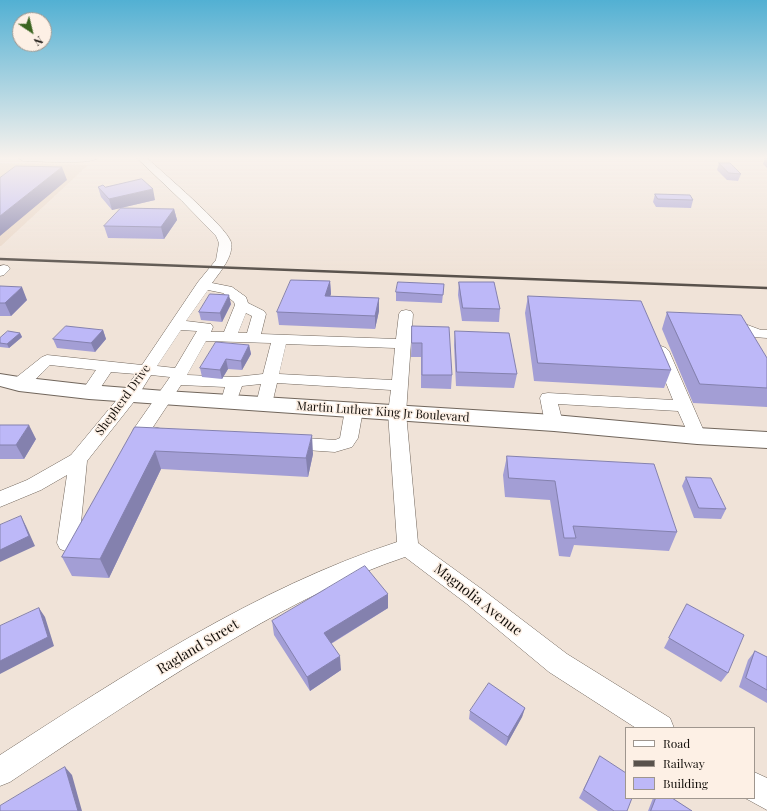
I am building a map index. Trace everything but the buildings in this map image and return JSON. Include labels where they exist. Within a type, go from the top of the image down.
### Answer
[{"type":"main road","name":"Martin Luther King Jr Boulevard","points":[[9,382],[90,392],[130,395],[174,384],[232,392],[264,404],[554,423],[697,436],[767,440]]},
{"type":"street","name":"Shepherd Drive","points":[[0,499],[34,485],[78,460],[130,395],[145,370],[203,285],[222,260],[225,243],[215,228],[181,196]]},
{"type":"street","points":[[203,285],[227,290],[241,300],[242,305],[229,337]]},
{"type":"street","points":[[242,305],[259,314],[253,338]]},
{"type":"street","points":[[716,319],[763,334],[767,347]]},
{"type":"street","points":[[408,547],[397,412],[403,344],[410,323]]},
{"type":"street","points":[[176,325],[206,327],[174,384],[142,430],[145,433],[177,435]]},
{"type":"street","points":[[654,335],[697,436]]},
{"type":"street","points":[[166,340],[229,337],[403,344]]},
{"type":"street","points":[[264,404],[280,339]]},
{"type":"street","points":[[9,382],[47,360],[145,370],[174,384]]},
{"type":"street","points":[[90,392],[106,367]]},
{"type":"street","points":[[232,392],[271,378],[399,385]]},
{"type":"street","points":[[554,423],[548,398],[684,406]]},
{"type":"street","points":[[272,441],[343,445],[349,438],[354,410]]},
{"type":"street","points":[[68,543],[78,460]]},
{"type":"street","name":"Magnolia Avenue","points":[[408,547],[475,597],[558,664],[658,727]]},
{"type":"street","name":"Ragland Street","points":[[0,772],[111,699],[248,617],[349,568],[408,547]]},
{"type":"street","points":[[755,788],[767,795]]},
{"type":"shaded area","points":[[0,196],[55,196],[1,246]]},
{"type":"railway","points":[[0,259],[767,288]]}]
